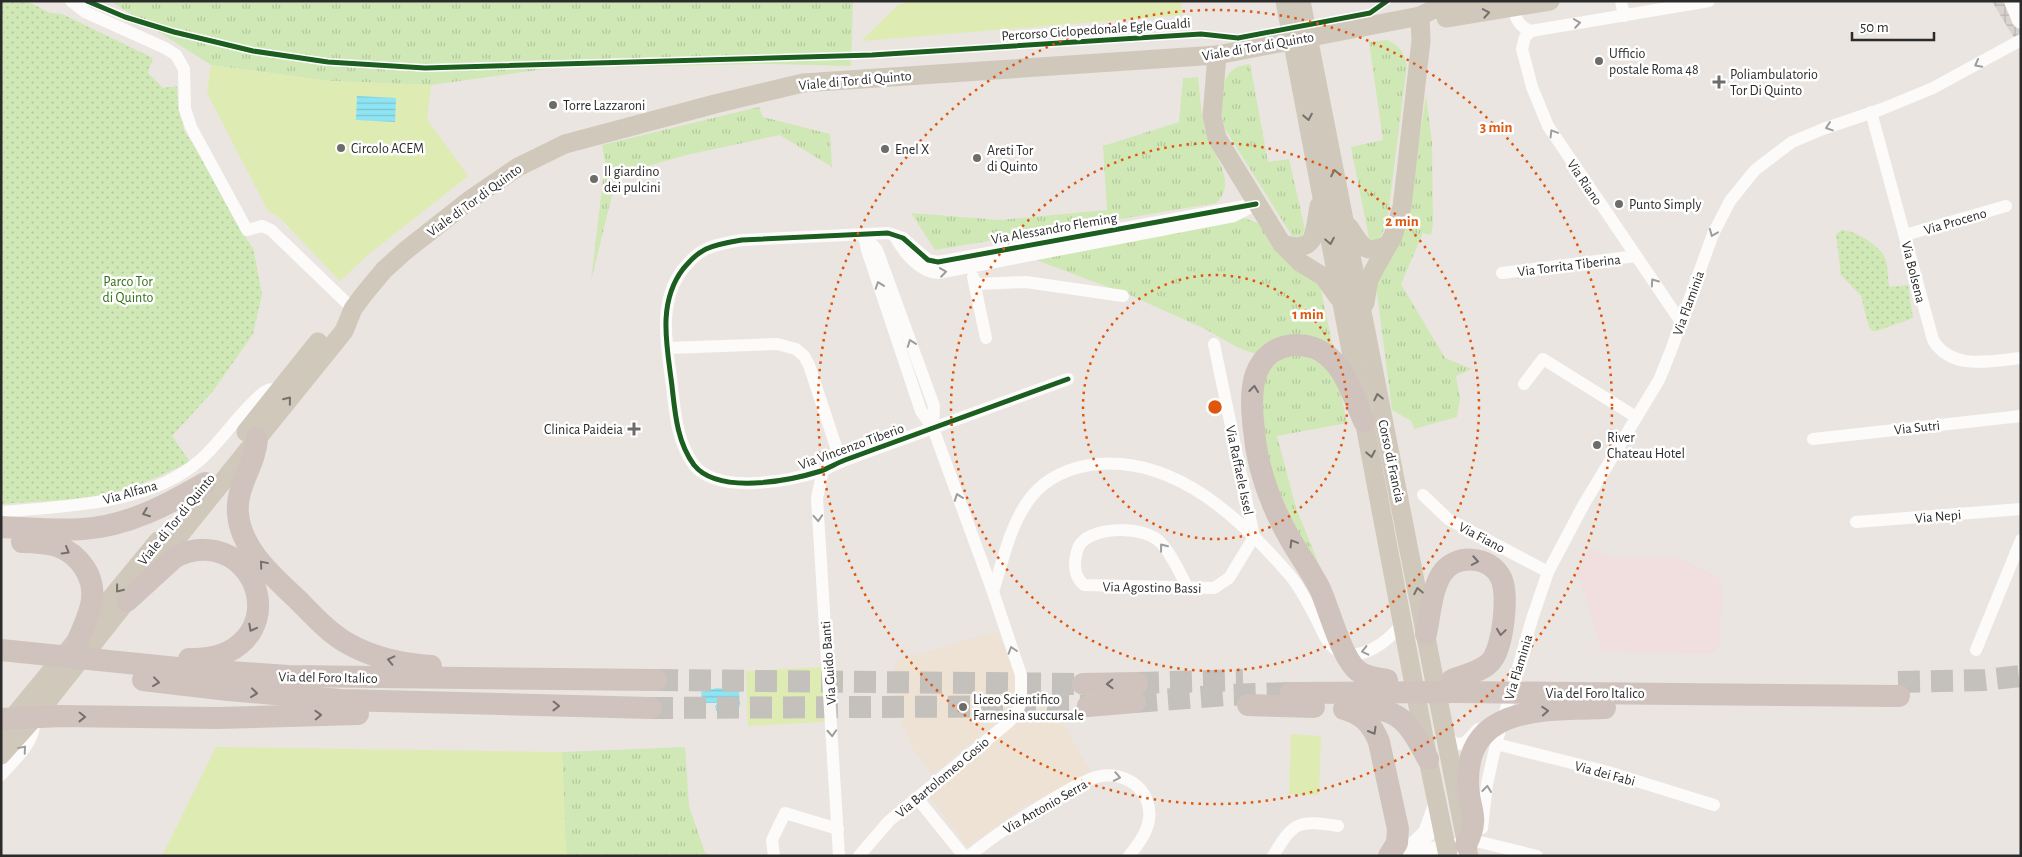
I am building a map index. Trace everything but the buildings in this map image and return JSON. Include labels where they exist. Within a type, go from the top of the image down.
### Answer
[{"type":"highway","points":[[1364,421],[1339,367],[1326,354],[1315,348],[1301,345],[1283,347],[1270,354],[1259,368],[1254,384],[1253,421],[1256,449],[1264,479],[1281,523],[1318,585],[1350,664],[1363,674],[1387,680]]},
{"type":"highway","points":[[256,429],[255,454],[238,497],[238,519],[243,534],[250,548],[270,573],[322,624],[346,642],[380,658],[399,662],[455,668],[504,670],[596,680]]},
{"type":"highway","points":[[1,527],[70,530],[102,527],[158,509],[205,483]]},
{"type":"highway","points":[[1,541],[58,546],[71,553],[85,567],[90,580],[92,598],[78,640]]},
{"type":"highway","points":[[127,601],[174,558],[182,553],[202,550],[221,553],[240,563],[255,583],[258,598],[258,614],[253,628],[244,640],[232,650],[212,657],[158,660],[133,664]]},
{"type":"highway","points":[[1426,634],[1439,578],[1450,565],[1463,560],[1484,563],[1497,572],[1503,584],[1503,622],[1494,658],[1483,668],[1452,680]]},
{"type":"highway","points":[[1,640],[21,660]]},
{"type":"highway","name":"Via del Foro Italico","points":[[1,650],[21,660],[108,676],[284,686],[656,680]]},
{"type":"highway","name":"Via del Foro Italico","points":[[21,660],[133,664],[232,682]]},
{"type":"highway","name":"Via del Foro Italico","points":[[1452,680],[1387,680],[1292,686],[1536,687],[1899,689],[1696,694],[1536,687],[1452,680]]},
{"type":"highway","points":[[1083,684],[1136,693],[1088,706]]},
{"type":"highway","name":"Via del Foro Italico","points":[[284,686],[369,701],[651,708]]},
{"type":"highway","points":[[1462,849],[1474,826],[1468,786],[1468,770],[1474,750],[1492,727],[1511,716],[1525,713],[1620,706],[1696,694]]},
{"type":"highway","points":[[12,722],[61,716],[270,717],[518,706]]},
{"type":"highway","points":[[1248,706],[1373,708],[1386,710],[1399,715],[1409,726],[1428,758]]},
{"type":"highway","points":[[1333,707],[1350,711],[1364,719],[1374,729],[1379,742],[1398,829],[1397,844],[1389,856]]},
{"type":"main road","points":[[1285,1],[1306,68]]},
{"type":"main road","points":[[1301,1],[1306,68]]},
{"type":"main road","name":"Viale di Tor di Quinto","points":[[12,722],[127,601],[256,429],[279,390],[335,322],[353,309],[384,270],[433,228],[518,167],[540,155],[565,144],[715,104],[803,84],[1217,55],[1420,16],[1432,10],[1472,1]]},
{"type":"main road","name":"Viale di Tor di Quinto","points":[[1420,16],[1433,19],[1514,4],[1550,1]]},
{"type":"main road","points":[[1364,324],[1368,283],[1397,226],[1404,196],[1421,41],[1420,16]]},
{"type":"main road","points":[[1217,55],[1212,106],[1215,132],[1256,204],[1282,244],[1295,258],[1324,277],[1342,302]]},
{"type":"main road","name":"Corso di Francia","points":[[1306,68],[1321,193],[1428,758],[1438,805],[1462,849]]},
{"type":"main road","name":"Corso di Francia","points":[[1306,68],[1345,221],[1445,731],[1462,849]]},
{"type":"main road","points":[[1282,244],[1299,248],[1306,246],[1312,241],[1321,193]]},
{"type":"main road","points":[[1345,221],[1364,248],[1375,250],[1388,245]]},
{"type":"main road","name":"Viale di Tor di Quinto","points":[[1,755],[12,722],[205,483],[344,331],[353,309]]},
{"type":"street","points":[[71,1],[86,12],[166,48],[176,55],[184,69],[185,108],[191,127],[247,230],[262,226],[271,230],[353,309]]},
{"type":"street","points":[[1621,1],[1624,16]]},
{"type":"street","points":[[1514,4],[1518,23],[1523,28],[1531,31],[1709,1]]},
{"type":"street","points":[[2013,1],[2021,20]]},
{"type":"street","name":"Via Riano","points":[[1531,31],[1525,37],[1522,49],[1532,87],[1542,114],[1565,152],[1681,322]]},
{"type":"street","name":"Via Flaminia","points":[[1462,849],[1488,780],[1506,708],[1548,572],[1580,510],[1663,372],[1716,227],[1730,201],[1748,177],[1792,142],[1933,88],[2021,40]]},
{"type":"street","name":"Via Bolsena","points":[[1871,112],[1931,336],[1938,348],[1948,356],[1967,362],[2021,358]]},
{"type":"street","name":"Via Alessandro Fleming","points":[[864,235],[881,233],[894,235],[909,242],[928,260],[938,262],[1256,204]]},
{"type":"street","name":"Via Alessandro Fleming","points":[[894,235],[900,246],[916,263],[927,271],[938,273],[1234,216],[1256,204]]},
{"type":"street","name":"Via Proceno","points":[[1905,235],[2006,206]]},
{"type":"street","points":[[864,235],[877,250],[934,406],[933,428],[993,592]]},
{"type":"street","name":"Via Vincenzo Tiberio","points":[[864,235],[742,240],[718,245],[700,252],[678,277],[669,295],[666,318],[668,348],[678,433],[693,462],[700,470],[714,478],[744,483],[786,479],[823,470],[840,462],[1068,379]]},
{"type":"street","name":"Via Torrita Tiberina","points":[[1502,273],[1636,256]]},
{"type":"street","points":[[971,267],[986,338]]},
{"type":"street","points":[[975,284],[1026,282],[1123,296]]},
{"type":"street","points":[[668,348],[777,344],[796,349],[804,356],[809,365],[840,462]]},
{"type":"street","name":"Via Raffaele Issel","points":[[1214,344],[1254,537]]},
{"type":"street","points":[[1524,384],[1543,360],[1636,417]]},
{"type":"street","name":"Via Alfana","points":[[1,512],[92,502],[146,490],[179,474],[198,462],[235,420],[264,392],[270,389],[279,390]]},
{"type":"street","name":"Via Sutri","points":[[1813,438],[2021,416]]},
{"type":"street","points":[[235,420],[247,417],[256,429]]},
{"type":"street","points":[[993,592],[1013,529],[1031,498],[1046,482],[1056,476],[1083,466],[1132,465],[1163,472],[1182,481],[1202,494],[1254,537],[1292,578],[1326,640],[1335,648],[1352,653],[1370,650],[1388,639],[1403,622]]},
{"type":"street","name":"Via Guido Banti","points":[[823,470],[817,498],[839,856]]},
{"type":"street","name":"Via Fiano","points":[[1423,495],[1448,519],[1548,572]]},
{"type":"street","name":"Via Nepi","points":[[1856,522],[2021,509]]},
{"type":"street","name":"Via Agostino Bassi","points":[[1188,588],[1161,542],[1147,534],[1120,530],[1094,535],[1078,546],[1075,573],[1084,585],[1188,588],[1214,588],[1227,580],[1254,537]]},
{"type":"street","points":[[1976,650],[2021,540]]},
{"type":"street","name":"Via Bartolomeo Gosio","points":[[859,856],[889,821],[1010,721],[1018,710],[1021,698],[1021,675],[993,592]]},
{"type":"street","name":"Via Flaminia","points":[[1445,731],[1454,743],[1463,744],[1480,727],[1506,708]]},
{"type":"street","name":"Viale di Tor di Quinto","points":[[1,776],[32,739],[34,729],[12,722]]},
{"type":"street","name":"Via dei Fabi","points":[[1496,744],[1608,772],[1714,805]]},
{"type":"street","name":"Via Antonio Serra","points":[[969,856],[1027,813],[1096,777],[1108,775],[1133,782],[1142,791],[1147,801],[1149,819],[1147,831],[1129,856]]},
{"type":"street","points":[[917,798],[964,856]]},
{"type":"street","points":[[1403,856],[1427,833],[1438,805]]},
{"type":"street","points":[[774,856],[772,840],[785,813],[838,829]]},
{"type":"street","points":[[1273,856],[1285,837],[1297,825],[1309,823],[1338,826]]},
{"type":"street","points":[[1403,856],[1462,849],[1537,856]]},
{"type":"shaded area","points":[[1992,1],[2021,1],[2021,47],[2009,30]]},
{"type":"shaded area","points":[[1590,549],[1613,557],[1677,557],[1719,578],[1722,593],[1720,647],[1709,654],[1602,651],[1581,581],[1575,571]]},
{"type":"shaded area","points":[[997,631],[1017,678],[1017,695],[1011,711],[932,774],[913,749],[901,719],[895,695],[895,661]]},
{"type":"shaded area","points":[[1047,695],[1091,773],[1023,807],[968,847],[927,794]]},
{"type":"green space","name":"Parco Tor di Quinto","points":[[1,1],[27,1],[50,13],[62,14],[153,58],[148,73],[163,88],[177,86],[178,108],[185,132],[206,164],[243,234],[253,248],[262,294],[253,334],[213,391],[172,436],[190,462],[140,484],[108,494],[62,500],[1,504]]},
{"type":"green space","points":[[110,1],[853,1],[851,66],[770,64],[553,68],[431,85],[330,81],[211,65]]},
{"type":"green space","points":[[910,1],[1181,1],[1182,15],[861,41],[897,6]]},
{"type":"green space","points":[[1387,40],[1400,49],[1407,65],[1387,223],[1380,238],[1375,242],[1369,238],[1351,147],[1383,140],[1369,42]]},
{"type":"green space","points":[[1250,64],[1268,162],[1289,159],[1305,229],[1301,237],[1292,236],[1225,129],[1221,106],[1225,80],[1234,69]]},
{"type":"green space","name":"Circolo ACEM","points":[[211,65],[330,81],[431,85],[427,119],[468,176],[369,254],[340,281],[279,217],[268,211],[207,93]]},
{"type":"green space","points":[[1198,77],[1206,132],[1225,177],[1222,195],[1216,203],[935,250],[911,213],[1000,220],[1107,210],[1103,146],[1179,122],[1183,78]]},
{"type":"green space","points":[[1426,95],[1432,142],[1433,223],[1431,235],[1423,233],[1401,284],[1445,358],[1472,369],[1456,376],[1460,398],[1457,417],[1414,429],[1411,421],[1392,410],[1375,277],[1397,248],[1407,222]]},
{"type":"green space","points":[[759,107],[763,117],[830,134],[832,167],[780,135],[686,155],[617,175],[591,281],[605,162],[602,145]]},
{"type":"green space","points":[[1244,218],[1260,224],[1319,280],[1334,353],[1260,356],[1237,347],[1205,329],[1132,296],[1036,260]]},
{"type":"green space","points":[[1842,230],[1860,236],[1873,244],[1882,253],[1887,265],[1889,287],[1908,285],[1913,318],[1877,331],[1873,331],[1869,327],[1861,296],[1841,275],[1836,234]]},
{"type":"green space","points":[[1293,350],[1336,372],[1347,423],[1277,436],[1296,508],[1321,569],[1305,551],[1267,463],[1261,377],[1281,353]]},
{"type":"green space","points":[[822,667],[825,722],[748,726],[746,671]]},
{"type":"green space","points":[[1291,734],[1321,736],[1319,795],[1289,794]]},
{"type":"green space","points":[[216,747],[562,752],[566,856],[162,856]]},
{"type":"green space","points":[[685,747],[689,806],[705,853],[717,856],[566,856],[562,752]]},
{"type":"water","points":[[357,96],[396,98],[395,122],[356,120]]},
{"type":"water","points":[[717,688],[739,691],[740,706],[717,712],[715,706],[718,703],[703,703],[701,692]]},
{"type":"tunnel","points":[[1898,682],[1985,680],[2021,676]]},
{"type":"tunnel","points":[[656,680],[1083,684]]},
{"type":"tunnel","points":[[1137,683],[1243,680]]},
{"type":"tunnel","points":[[1135,702],[1227,695],[1291,693]]},
{"type":"tunnel","points":[[651,708],[1088,706]]},
{"type":"cycle path","name":"Percorso Ciclopedonale Egle Gualdi","points":[[87,1],[125,17],[174,32],[253,51],[328,62],[425,68],[872,55],[1201,34],[1238,38],[1370,13],[1387,1]]},
{"type":"cycle path","points":[[1068,379],[845,460],[821,471],[773,481],[736,483],[719,480],[705,474],[694,465],[680,437],[666,340],[667,310],[675,282],[683,269],[699,253],[719,244],[742,240],[888,233],[903,238],[928,260],[938,262],[1256,204]]},
{"type":"place","name":"Ufficio postale Roma 48","points":[[1599,61]]},
{"type":"place","name":"Poliambulatorio Tor Di Quinto","points":[[1719,82]]},
{"type":"place","name":"Torre Lazzaroni","points":[[553,105]]},
{"type":"place","name":"Circolo ACEM","points":[[341,148]]},
{"type":"place","name":"Enel X","points":[[885,149]]},
{"type":"place","name":"Areti Tor di Quinto","points":[[977,158]]},
{"type":"place","name":"Il giardino dei pulcini","points":[[594,179]]},
{"type":"place","name":"Punto Simply","points":[[1619,204]]},
{"type":"place","name":"Clinica Paideia","points":[[634,429]]},
{"type":"place","name":"River Chateau Hotel","points":[[1597,445]]},
{"type":"place","name":"Liceo Scientifico Farnesina succursale","points":[[963,707]]}]
